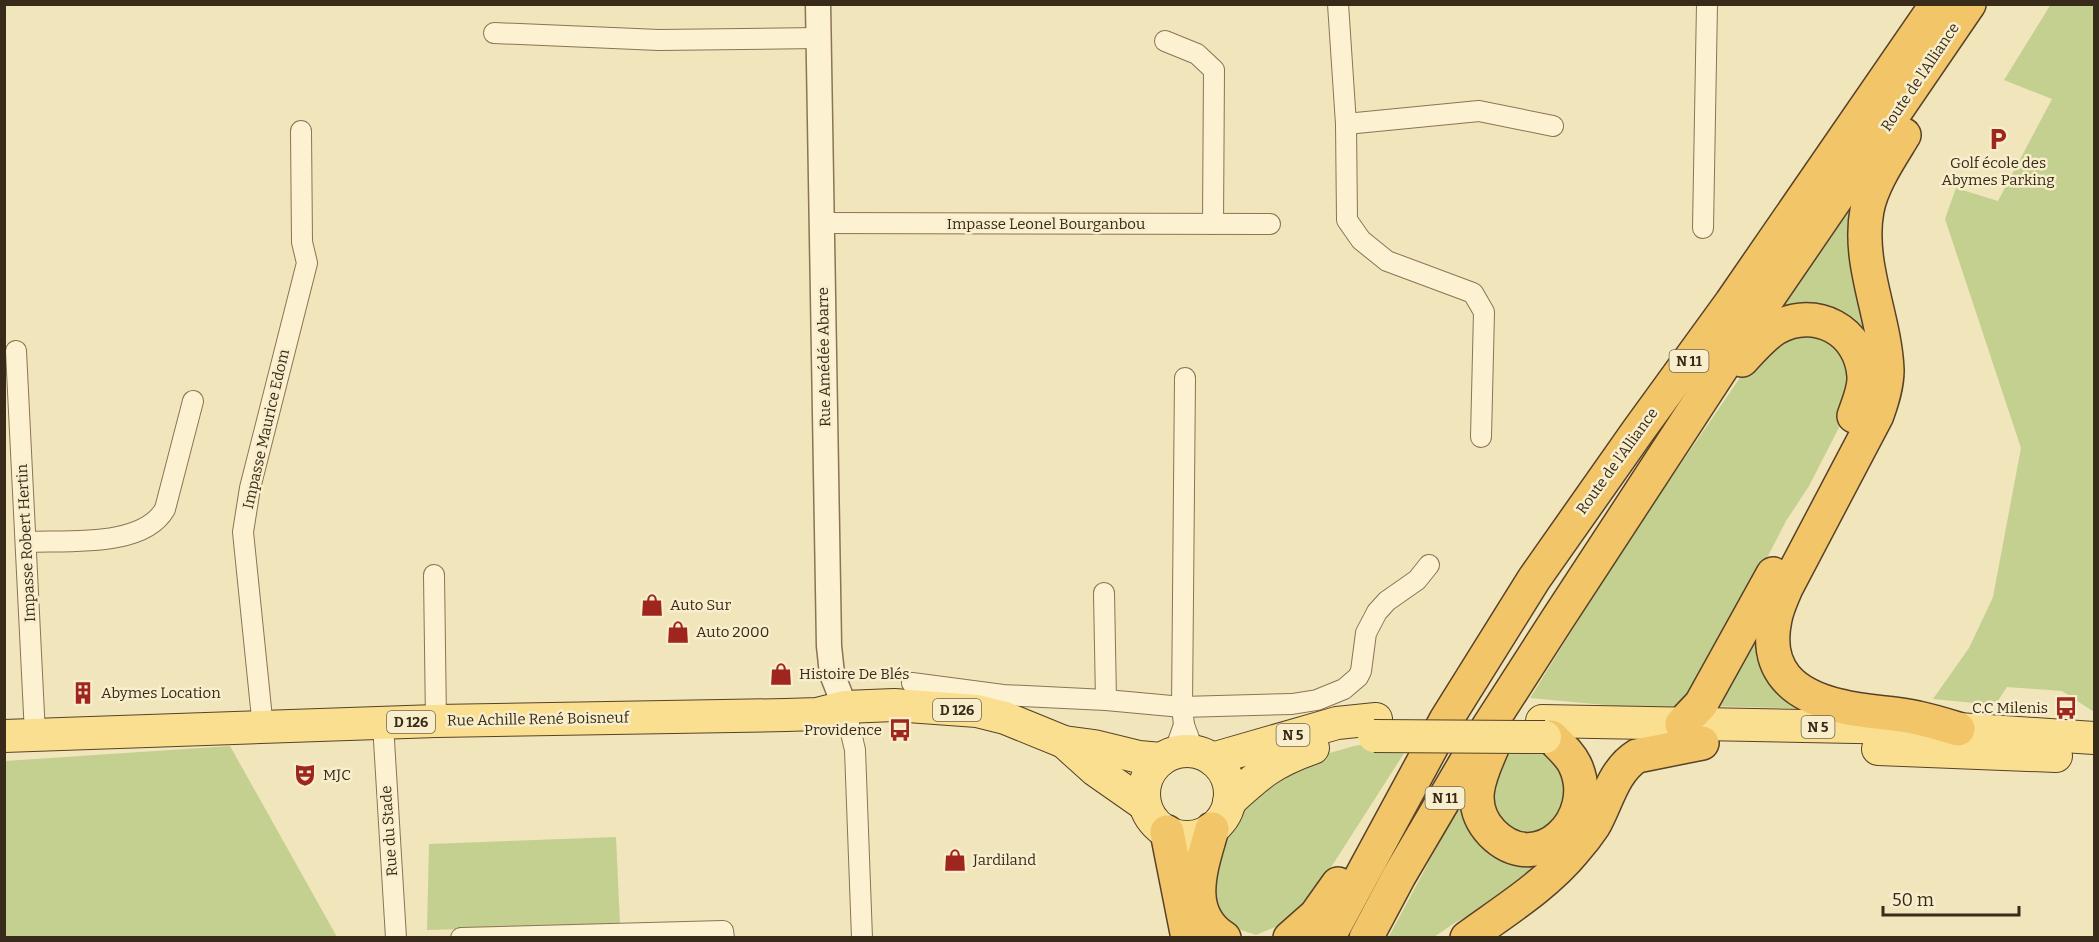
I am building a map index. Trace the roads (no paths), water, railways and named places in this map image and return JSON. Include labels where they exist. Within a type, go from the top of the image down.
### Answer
[{"type":"highway","name":"Route de l'Alliance","points":[[1328,938],[1446,720],[1534,579],[1731,303],[1937,4]]},
{"type":"highway","name":"Route de l'Alliance","points":[[1366,938],[1399,876],[1469,757],[1755,317],[1969,4]]},
{"type":"highway","points":[[1958,729],[1917,717],[1840,707],[1798,690],[1785,679],[1775,656],[1772,633],[1775,616],[1786,588],[1877,415],[1885,387],[1887,372],[1885,352],[1865,251],[1867,208],[1888,161],[1985,4]]},
{"type":"highway","points":[[1467,938],[1549,876],[1573,852],[1593,826],[1621,770],[1628,762],[1692,733],[1701,704],[1823,480],[1854,416],[1864,375],[1856,348],[1843,332],[1819,320],[1809,318],[1775,328],[1731,372],[1676,439]]},
{"type":"highway","points":[[1290,938],[1316,915],[1360,851],[1466,669],[1540,552],[1619,448],[1638,431]]},
{"type":"highway","points":[[1531,662],[1477,785],[1477,805],[1484,822],[1502,842],[1511,848],[1536,849],[1548,845],[1572,825],[1579,809],[1581,786],[1579,774],[1570,756],[1546,732]]},
{"type":"highway","points":[[1212,829],[1200,874],[1199,901],[1208,923],[1224,938]]},
{"type":"highway","points":[[1167,832],[1184,930]]},
{"type":"main road","name":"Rue Achille René Boisneuf","points":[[20,735],[436,721],[817,714],[845,707],[894,705],[977,711],[1005,718],[1064,742],[1094,746],[1139,757],[1184,742]]},
{"type":"main road","name":"N 5","points":[[1184,742],[1337,723],[1375,728],[1546,732],[1692,733],[1958,729],[2094,738]]},
{"type":"main road","name":"N 5","points":[[1229,802],[1258,775],[1282,760],[1375,728]]},
{"type":"main road","name":"N 5","points":[[1692,733],[2094,758]]},
{"type":"main road","name":"Rue Achille René Boisneuf","points":[[1064,742],[1095,770],[1145,805]]},
{"type":"main road","points":[[1184,742],[1223,771],[1229,786],[1229,802],[1223,817],[1212,829],[1190,837],[1178,836],[1157,825],[1150,816],[1145,805],[1146,780],[1152,768],[1184,742]]},
{"type":"street","name":"Rue Amédée Abarre","points":[[818,4],[829,646],[832,674],[845,707]]},
{"type":"street","points":[[1338,4],[1346,124],[1347,220],[1361,240],[1387,261],[1473,293],[1484,312],[1481,437]]},
{"type":"street","points":[[1703,228],[1707,4]]},
{"type":"street","points":[[494,33],[659,40],[819,38]]},
{"type":"street","points":[[1165,41],[1197,54],[1214,70],[1213,224]]},
{"type":"street","points":[[1346,124],[1479,111],[1553,126]]},
{"type":"street","name":"Impasse Maurice Edom","points":[[263,728],[243,532],[250,488],[307,262],[302,242],[301,130]]},
{"type":"street","name":"Impasse Leonel Bourganbou","points":[[822,223],[1270,224]]},
{"type":"street","name":"Impasse Robert Hertin","points":[[16,351],[26,542],[20,735]]},
{"type":"street","points":[[1184,742],[1185,378]]},
{"type":"street","points":[[26,542],[120,538],[136,533],[159,520],[165,509],[193,401]]},
{"type":"street","points":[[912,683],[1003,695],[1106,700],[1184,742],[1331,695],[1352,684],[1361,671],[1366,633],[1377,612],[1417,580],[1429,565]]},
{"type":"street","points":[[434,575],[436,721]]},
{"type":"street","points":[[1104,592],[1106,700]]},
{"type":"street","points":[[845,707],[855,750],[862,938]]},
{"type":"street","name":"Rue du Stade","points":[[383,724],[396,938]]},
{"type":"street","points":[[461,938],[723,931],[724,938]]},
{"type":"place","name":"Golf école des Abymes Parking","points":[[1998,139]]},
{"type":"place","name":"Auto Sur","points":[[652,605]]},
{"type":"place","name":"Auto 2000","points":[[678,632]]},
{"type":"place","name":"Histoire De Blés","points":[[781,674]]},
{"type":"place","name":"Abymes Location","points":[[83,693]]},
{"type":"place","name":"C.C Milenis","points":[[2066,708]]},
{"type":"place","name":"Providence","points":[[900,730]]},
{"type":"place","name":"MJC","points":[[305,775]]},
{"type":"place","name":"Jardiland","points":[[955,860]]}]
